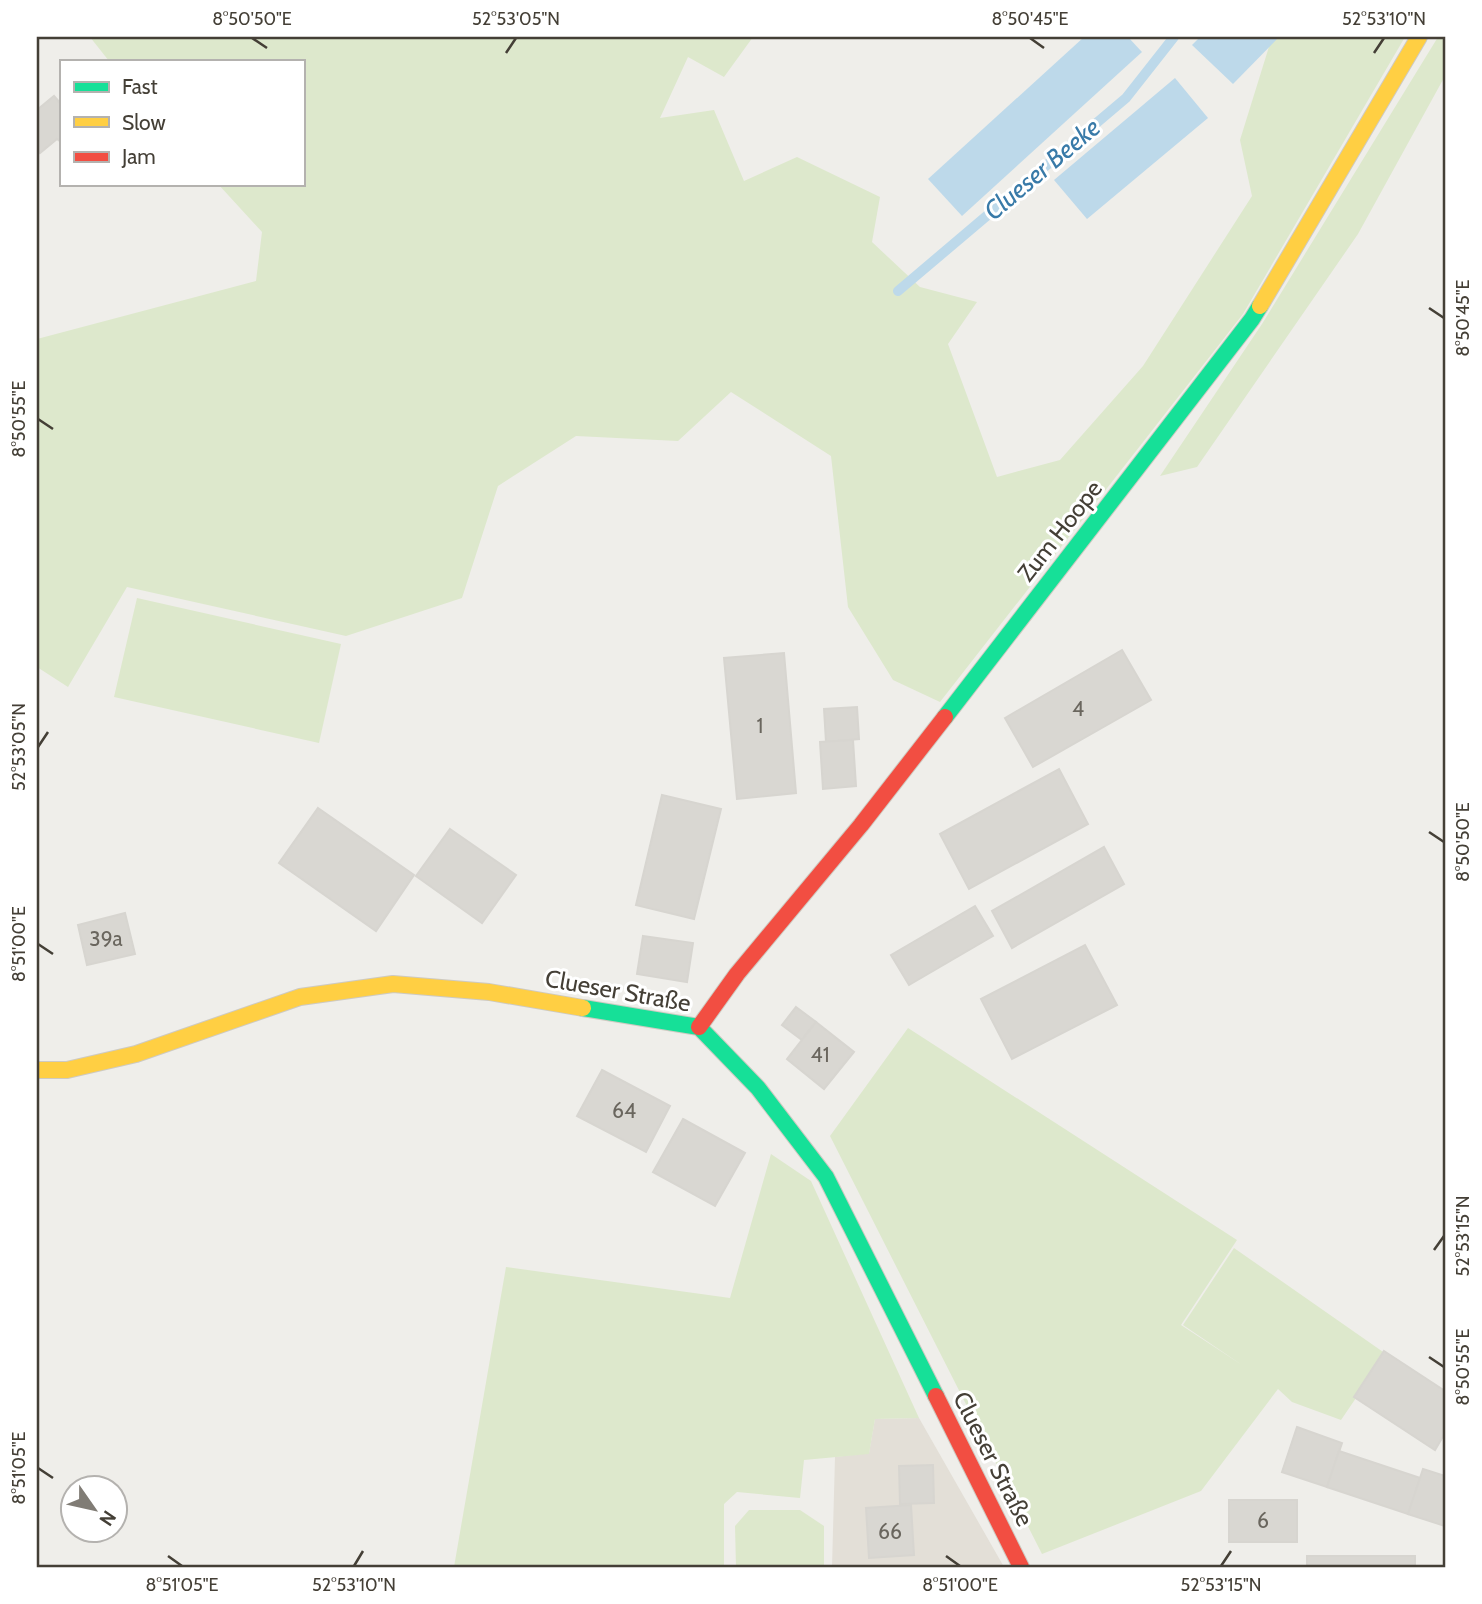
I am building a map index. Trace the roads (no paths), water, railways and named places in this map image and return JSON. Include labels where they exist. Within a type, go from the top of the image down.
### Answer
[{"type":"street","name":"Zum Hoope","points":[[699,1027],[737,974],[878,803],[1252,319],[1419,37]]},
{"type":"street","name":"Clueser Straße","points":[[37,1070],[67,1070],[136,1054],[226,1021],[300,998],[393,984],[489,992],[699,1027],[758,1088],[826,1177],[1021,1567]]},
{"type":"water","points":[[1084,37],[1128,37],[1142,52],[962,216],[928,179]]},
{"type":"water","points":[[1200,37],[1279,37],[1233,84],[1192,45]]},
{"type":"water","points":[[1175,78],[1208,118],[1087,219],[1054,180]]},
{"type":"waterway","name":"Clueser Beeke","points":[[898,291],[1126,98],[1174,37]]}]
